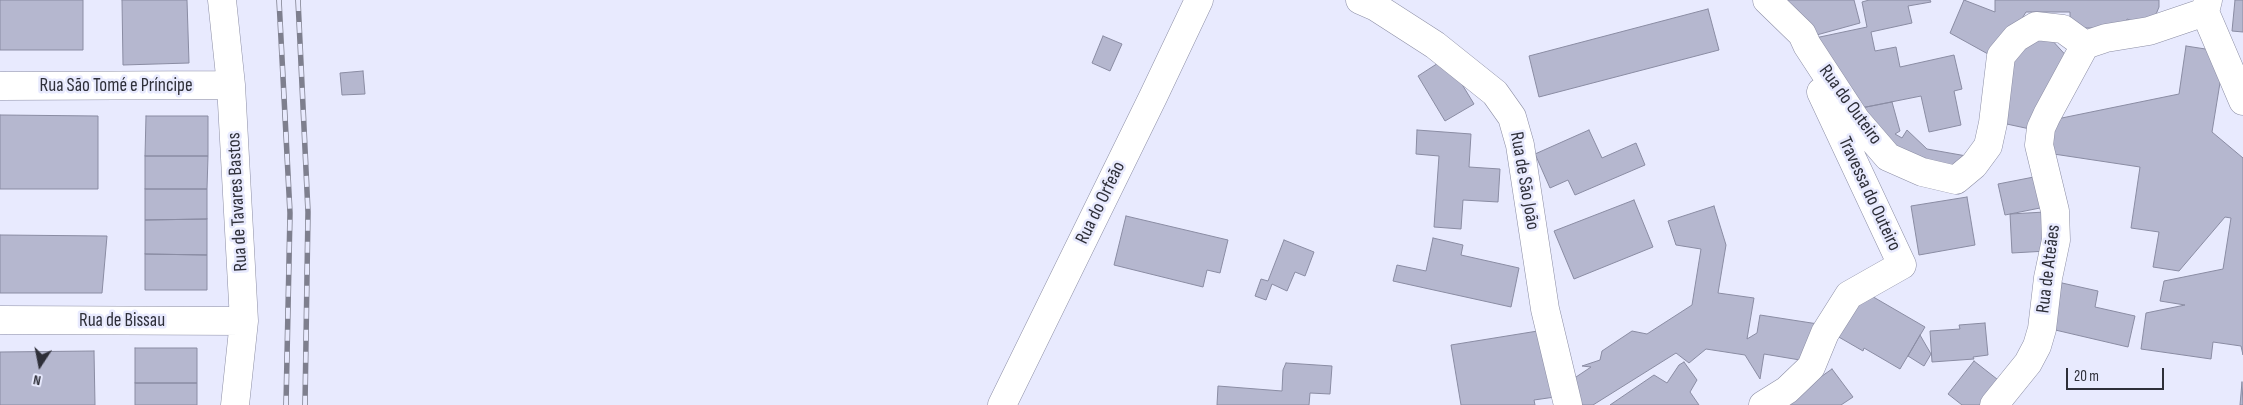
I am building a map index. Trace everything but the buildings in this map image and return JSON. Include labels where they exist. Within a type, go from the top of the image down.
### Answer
[{"type":"street","name":"Rua de Tavares Bastos","points":[[222,0],[231,85],[244,321],[235,405]]},
{"type":"street","name":"Rua do Orfeão","points":[[1002,405],[1199,0]]},
{"type":"street","name":"Rua do Outeiro","points":[[1767,0],[1802,34],[1807,45],[1856,120],[1888,156],[1922,172],[1956,180],[1974,165],[1988,146],[1993,122],[2001,56],[2016,38],[2036,26],[2063,28],[2085,45]]},
{"type":"street","name":"Rua de São João","points":[[1373,2],[1435,45],[1496,93],[1512,117],[1520,145],[1545,309],[1568,405]]},
{"type":"street","points":[[2085,45],[2106,38],[2149,31],[2206,6],[2243,101]]},
{"type":"street","name":"Travessa do Outeiro","points":[[1762,405],[1787,390],[1811,367],[1825,333],[1849,295],[1902,264],[1819,88],[1807,45]]},
{"type":"street","name":"Rua de Ateães","points":[[1994,405],[2028,363],[2037,346],[2056,240],[2055,211],[2039,145],[2041,128],[2085,45]]},
{"type":"street","name":"Rua São Tomé e Príncipe","points":[[0,86],[231,85]]},
{"type":"street","name":"Rua de Bissau","points":[[0,320],[244,321]]},
{"type":"railway","points":[[279,0],[290,213],[286,405]]},
{"type":"railway","points":[[298,0],[308,212],[305,405]]}]
